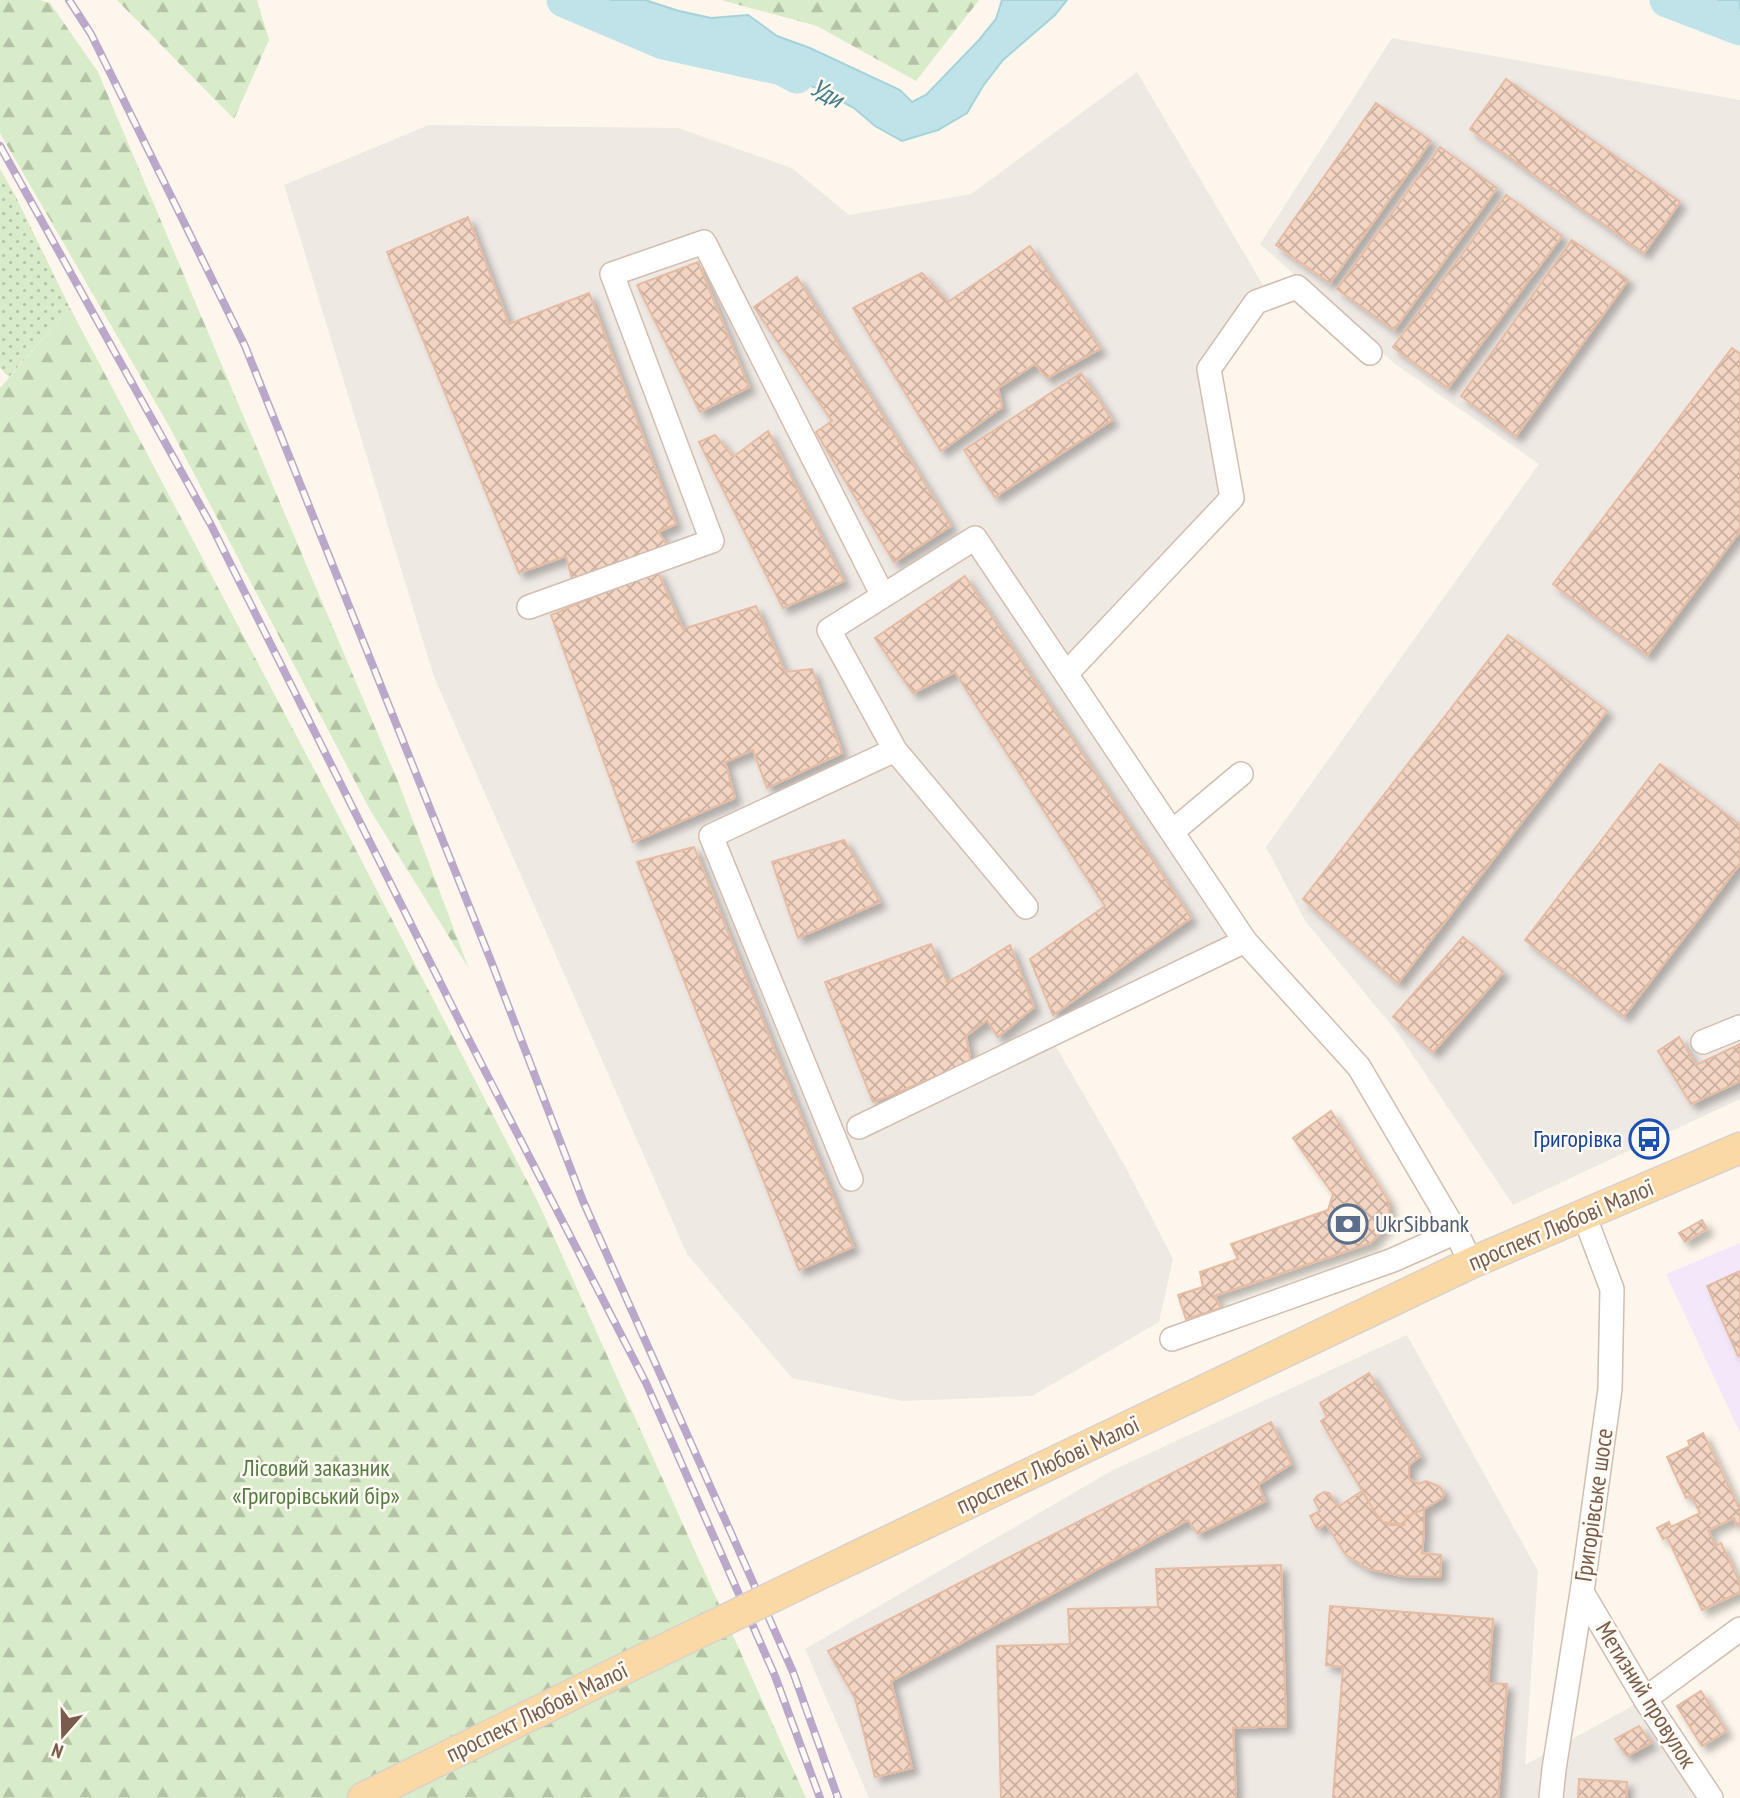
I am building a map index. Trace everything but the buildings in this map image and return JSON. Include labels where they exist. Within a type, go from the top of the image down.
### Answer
[{"type":"main road","name":"проспект Любові Малої","points":[[363,1798],[851,1559],[1471,1263],[1740,1148]]},
{"type":"street","points":[[529,607],[712,541],[612,274],[704,242],[883,596]]},
{"type":"street","points":[[1066,674],[1232,498],[1209,369],[1256,302],[1297,287],[1370,354]]},
{"type":"street","points":[[1026,907],[895,750],[829,630],[975,538],[1245,941],[1359,1067],[1456,1232],[1471,1263]]},
{"type":"street","points":[[851,1179],[711,836],[895,750]]},
{"type":"street","points":[[1172,832],[1241,774]]},
{"type":"street","points":[[859,1127],[1245,941]]},
{"type":"street","points":[[1703,1042],[1740,1027]]},
{"type":"street","name":"Григорівське шосе","points":[[1551,1798],[1553,1769],[1582,1592],[1610,1389],[1612,1289],[1584,1215]]},
{"type":"street","points":[[1172,1339],[1380,1265],[1456,1232]]},
{"type":"street","name":"Метизний провулок","points":[[1582,1592],[1645,1699],[1711,1798]]},
{"type":"street","points":[[1645,1699],[1740,1629]]},
{"type":"shaded area","points":[[1392,38],[1740,100],[1740,1099],[1513,1205],[1398,1033],[1305,921],[1266,847],[1539,464],[1395,364],[1260,244]]},
{"type":"shaded area","points":[[1137,72],[1270,297],[1209,369],[1232,498],[1069,679],[1245,941],[1050,1036],[1125,1166],[1173,1259],[1159,1322],[1032,1396],[902,1401],[792,1378],[687,1254],[434,677],[284,185],[429,125],[678,128],[792,168],[849,215],[971,194]]},
{"type":"shaded area","points":[[1740,1243],[1740,1433],[1666,1274]]},
{"type":"shaded area","points":[[1407,1335],[1538,1571],[1525,1765],[1645,1699],[1712,1798],[869,1798],[805,1649],[1113,1470]]},
{"type":"green space","points":[[0,0],[40,0],[50,3],[98,72],[399,784],[469,969],[370,810],[169,426],[0,133]]},
{"type":"green space","points":[[117,0],[257,0],[269,40],[234,119]]},
{"type":"green space","points":[[721,0],[979,0],[916,81],[817,26]]},
{"type":"green space","points":[[0,169],[70,308],[9,377],[0,368]]},
{"type":"green space","name":"Лісовий заказник «Григорівський бір»","points":[[70,308],[324,788],[539,1204],[806,1798],[0,1798],[0,388]]},
{"type":"water","points":[[560,0],[645,0],[711,18],[748,15],[777,36],[810,48],[900,90],[912,102],[926,95],[979,40],[996,19],[1002,0],[1067,0],[1055,15],[1003,60],[967,113],[938,130],[902,141],[875,126],[854,108],[819,89],[753,61],[719,51],[661,46],[626,33]]},
{"type":"water","points":[[1682,0],[1740,0],[1740,24]]},
{"type":"waterway","name":"Уди","points":[[564,0],[663,42],[782,68],[797,76]]},
{"type":"waterway","name":"Уди","points":[[1667,0],[1740,28]]},
{"type":"railway","points":[[69,0],[91,34],[245,346],[491,961],[583,1201],[793,1672],[838,1798]]},
{"type":"railway","points":[[0,146],[211,525],[467,1036],[646,1383],[775,1676],[820,1798]]},
{"type":"place","name":"Григорівка","points":[[1649,1139]]},
{"type":"place","name":"UkrSibbank","points":[[1348,1224]]}]
